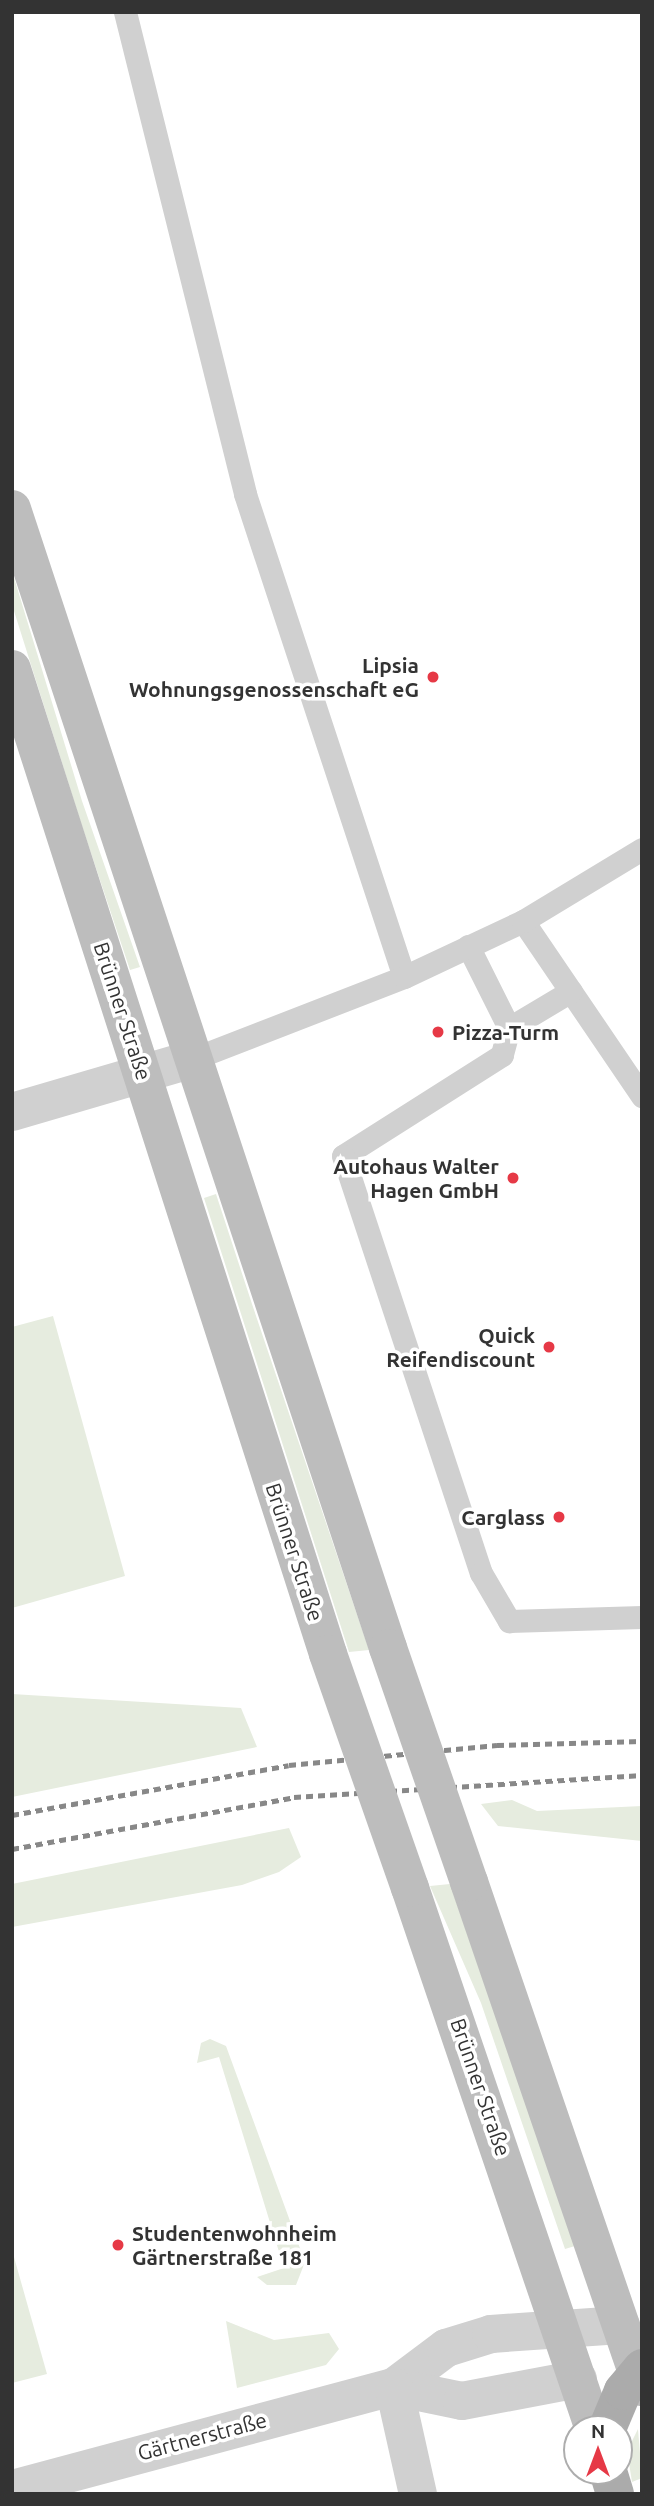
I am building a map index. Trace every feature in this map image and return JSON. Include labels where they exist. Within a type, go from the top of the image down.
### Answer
[{"type":"main road","points":[[12,509],[190,1060],[388,1648],[469,1882],[631,2326],[640,2375],[616,2415]]},
{"type":"main road","name":"Brünner Straße","points":[[12,669],[328,1654],[561,2325],[590,2415]]},
{"type":"main road","points":[[578,2379],[640,2375]]},
{"type":"street","points":[[12,1112],[144,1076],[190,1060]]},
{"type":"street","name":"Gärtnerstraße","points":[[12,2489],[394,2387],[446,2348],[503,2331],[561,2325],[631,2326]]},
{"type":"street","name":"Gärtnerstraße","points":[[394,2387],[462,2401],[578,2379]]},
{"type":"street","points":[[394,2387],[418,2494]]},
{"type":"lane","points":[[125,12],[245,494],[404,977]]},
{"type":"lane","points":[[190,1060],[404,977],[523,921],[642,849]]},
{"type":"lane","points":[[523,921],[642,1096]]},
{"type":"lane","points":[[468,946],[509,1028],[502,1055],[343,1156],[481,1573],[509,1621],[642,1617]]},
{"type":"lane","points":[[509,1028],[571,991]]},
{"type":"shaded area","points":[[12,571],[82,801],[140,967],[130,970],[81,823],[14,611]]},
{"type":"shaded area","points":[[216,1194],[369,1650],[349,1652],[204,1198]]},
{"type":"shaded area","points":[[53,1316],[125,1576],[12,1608],[12,1327]]},
{"type":"shaded area","points":[[12,1694],[241,1708],[257,1747],[12,1797]]},
{"type":"shaded area","points":[[512,1800],[537,1811],[642,1806],[642,1841],[498,1826],[481,1804]]},
{"type":"shaded area","points":[[289,1828],[301,1857],[279,1872],[242,1885],[12,1927],[12,1884]]},
{"type":"shaded area","points":[[450,1884],[575,2246],[565,2249],[481,2003],[430,1886]]},
{"type":"shaded area","points":[[210,2039],[226,2046],[305,2262],[296,2285],[267,2285],[257,2277],[284,2268],[219,2057],[197,2063],[201,2043]]},
{"type":"shaded area","points":[[12,2250],[47,2374],[12,2383]]},
{"type":"shaded area","points":[[226,2321],[274,2340],[329,2333],[339,2349],[326,2365],[237,2388]]},
{"type":"shaded area","points":[[638,2429],[642,2478],[633,2482],[633,2439]]},
{"type":"railway","points":[[12,1815],[289,1765],[497,1745],[642,1741]]},
{"type":"railway","points":[[12,1849],[294,1797],[642,1775]]},
{"type":"place","name":"Lipsia Wohnungsgenossenschaft eG","points":[[433,677]]},
{"type":"place","name":"Pizza-Turm","points":[[438,1032]]},
{"type":"place","name":"Autohaus Walter Hagen GmbH","points":[[513,1178]]},
{"type":"place","name":"Quick Reifendiscount","points":[[549,1347]]},
{"type":"place","name":"Carglass","points":[[559,1517]]},
{"type":"place","name":"Studentenwohnheim Gärtnerstraße 181","points":[[118,2245]]}]
